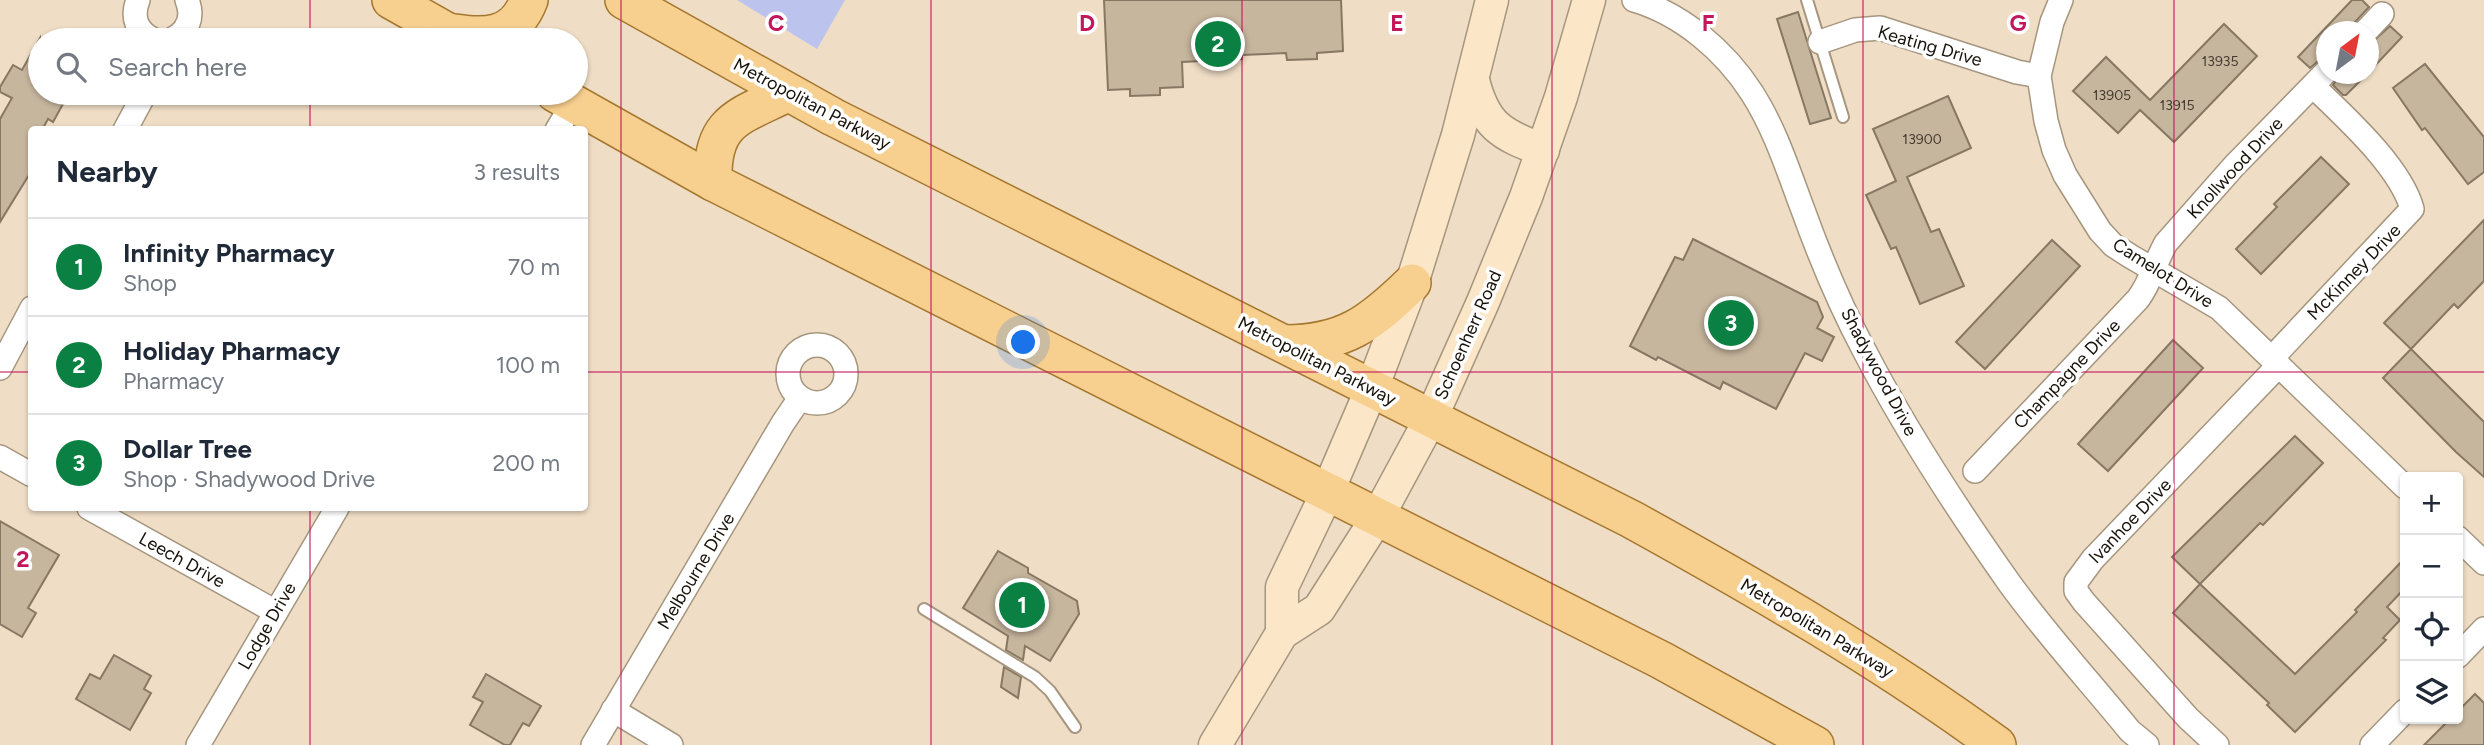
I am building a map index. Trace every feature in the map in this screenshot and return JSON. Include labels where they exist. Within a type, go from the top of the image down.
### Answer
[{"type":"main road","points":[[391,0],[440,28]]},
{"type":"main road","points":[[506,28],[525,11],[529,0]]},
{"type":"main road","name":"Metropolitan Parkway","points":[[624,0],[787,93],[1630,519],[1753,588],[1872,660],[1997,745]]},
{"type":"main road","points":[[1282,633],[1282,587],[1373,388],[1412,283],[1473,80],[1492,0]]},
{"type":"main road","name":"Schoenherr Road","points":[[1215,745],[1282,633],[1319,609],[1377,517],[1431,418],[1507,247],[1543,149],[1589,0]]},
{"type":"main road","points":[[1473,80],[1479,103],[1496,128],[1508,137],[1543,149]]},
{"type":"main road","points":[[713,182],[715,147],[727,126],[753,108],[787,93]]},
{"type":"main road","points":[[562,108],[1672,666],[1815,745]]},
{"type":"main road","points":[[1285,344],[1311,344],[1349,333],[1382,313],[1412,283]]},
{"type":"street","points":[[138,0],[135,19],[142,28]]},
{"type":"street","points":[[185,28],[190,22],[191,12],[187,0]]},
{"type":"street","name":"Shadywood Drive","points":[[1634,0],[1666,12],[1694,30],[1752,92],[1776,139],[1840,302],[1899,413],[2011,585],[2130,732],[2147,745]]},
{"type":"street","name":"Camelot Drive","points":[[2061,0],[2052,22],[2039,76],[2046,121],[2054,150],[2078,199],[2100,231],[2113,245],[2218,308],[2400,482]]},
{"type":"street","points":[[2375,21],[2382,14]]},
{"type":"street","name":"Keating Drive","points":[[1821,42],[1855,30],[1880,28],[2017,72],[2039,76]]},
{"type":"street","name":"Knollwood Drive","points":[[2153,271],[2166,243],[2234,166],[2316,83]]},
{"type":"street","name":"McKinney Drive","points":[[2276,361],[2412,209],[2408,193],[2324,84]]},
{"type":"street","points":[[127,126],[139,105]]},
{"type":"street","name":"Champagne Drive","points":[[1975,471],[2138,299],[2147,287],[2153,271]]},
{"type":"street","points":[[0,368],[28,316]]},
{"type":"street","name":"Ivanhoe Drive","points":[[2217,745],[2188,718],[2084,602],[2076,591],[2076,582],[2093,559],[2276,361]]},
{"type":"street","name":"Melbourne Drive","points":[[593,745],[800,398]]},
{"type":"street","points":[[0,457],[28,473]]},
{"type":"street","name":"Leech Drive","points":[[94,511],[275,612]]},
{"type":"street","name":"Lodge Drive","points":[[198,745],[335,511]]},
{"type":"street","points":[[2463,543],[2484,563]]},
{"type":"street","points":[[2463,651],[2484,629]]},
{"type":"street","points":[[613,710],[671,745]]},
{"type":"street","points":[[2372,745],[2400,715]]},
{"type":"lane","points":[[1808,0],[1843,117]]},
{"type":"lane","points":[[924,609],[1035,677],[1050,691],[1075,727]]},
{"type":"shaded area","points":[[737,0],[845,0],[817,49]]},
{"type":"building","points":[[1104,0],[1341,0],[1343,51],[1317,53],[1317,59],[1287,60],[1286,53],[1242,55],[1242,59],[1182,62],[1183,87],[1160,88],[1160,95],[1130,96],[1130,89],[1108,90]]},
{"type":"building","points":[[2352,0],[2362,0],[2369,7],[2356,21],[2332,21]]},
{"type":"building","points":[[1798,12],[1831,118],[1810,124],[1777,19]]},
{"type":"building","points":[[2224,24],[2257,56],[2174,142],[2140,110],[2118,133],[2073,91],[2106,57],[2150,100]]},
{"type":"building","points":[[2390,26],[2402,37],[2379,61],[2379,36]]},
{"type":"building","points":[[2316,38],[2316,63],[2310,68],[2298,57]]},
{"type":"building","points":[[28,59],[28,105],[62,105],[53,122],[48,119],[44,126],[28,126],[28,176],[0,222],[0,119],[12,98],[0,92],[0,87],[13,65],[22,70]]},
{"type":"building","points":[[2425,64],[2484,137],[2484,172],[2468,184],[2425,128],[2422,130],[2393,88]]},
{"type":"building","points":[[2334,84],[2357,84],[2346,95]]},
{"type":"building","points":[[1948,96],[1971,148],[1907,177],[1931,232],[1939,229],[1964,286],[1920,304],[1896,247],[1891,249],[1866,195],[1896,181],[1873,129]]},
{"type":"building","points":[[2321,157],[2349,184],[2261,274],[2236,249],[2277,207],[2274,204]]},
{"type":"building","points":[[2484,220],[2484,281],[2458,308],[2454,304],[2411,349],[2384,323]]},
{"type":"building","points":[[1693,239],[1817,302],[1823,317],[1817,328],[1834,337],[1822,361],[1805,353],[1776,409],[1723,382],[1720,389],[1658,357],[1656,360],[1630,346],[1675,257],[1683,260]]},
{"type":"building","points":[[2052,240],[2080,266],[1985,369],[1956,342]]},
{"type":"building","points":[[2173,340],[2203,368],[2108,471],[2078,444]]},
{"type":"building","points":[[2411,349],[2484,422],[2484,477],[2383,378]]},
{"type":"building","points":[[2295,436],[2323,463],[2263,525],[2260,523],[2200,584],[2172,557]]},
{"type":"building","points":[[0,521],[59,555],[28,608],[36,613],[22,637],[0,624]]},
{"type":"building","points":[[998,551],[1028,568],[1028,573],[1077,601],[1079,614],[1050,661],[1025,646],[1023,660],[1006,650],[1008,636],[963,608]]},
{"type":"building","points":[[2400,563],[2400,593],[2387,607],[2400,620],[2383,638],[2386,640],[2295,732],[2267,705],[2269,703],[2173,613],[2200,584],[2295,674],[2357,612],[2355,610]]},
{"type":"building","points":[[114,655],[151,676],[144,689],[151,693],[130,730],[76,699],[90,674],[100,679]]},
{"type":"building","points":[[1004,667],[1021,677],[1018,698],[1001,687]]},
{"type":"building","points":[[486,674],[541,706],[529,726],[523,723],[510,745],[505,745],[470,725],[483,702],[473,697]]},
{"type":"building","points":[[2475,694],[2484,703],[2484,745],[2424,745],[2445,724],[2463,724],[2463,706]]},
{"type":"place","name":"Holiday Pharmacy","points":[[1218,44]]},
{"type":"place","name":"Dollar Tree","points":[[1731,323]]},
{"type":"place","name":"Infinity Pharmacy","points":[[1022,605]]}]
